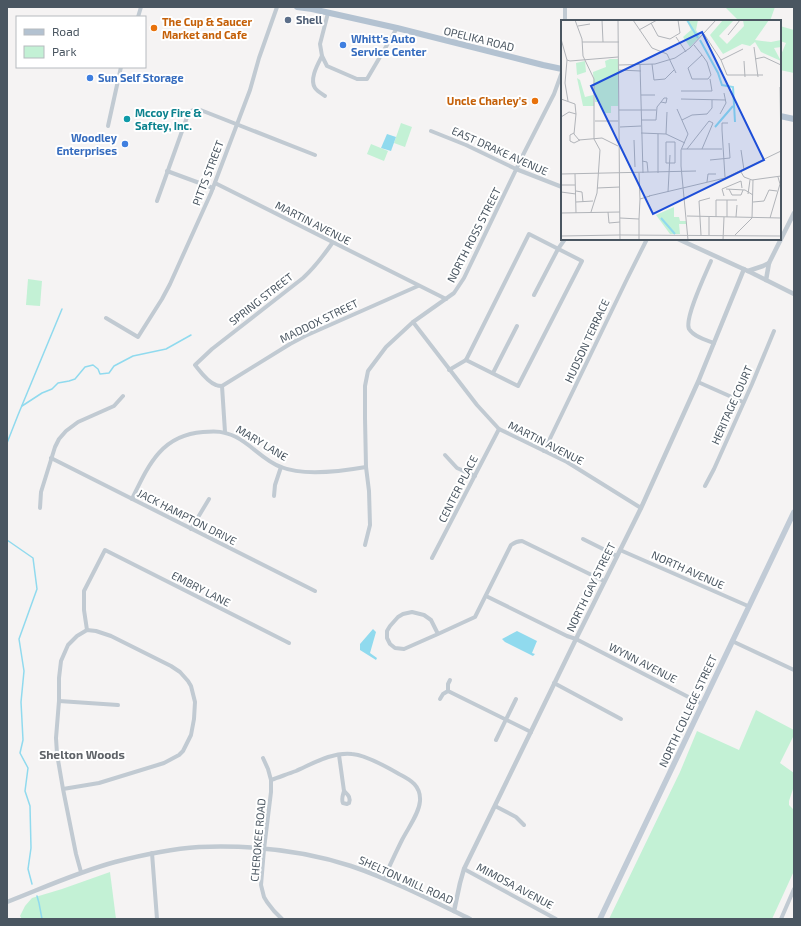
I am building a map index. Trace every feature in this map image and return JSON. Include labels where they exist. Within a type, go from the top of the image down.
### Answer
[{"type":"main road","name":"OPELIKA ROAD","points":[[297,7],[398,28],[536,64],[561,69]]},
{"type":"main road","points":[[781,116],[794,119]]},
{"type":"main road","name":"NORTH COLLEGE STREET","points":[[600,919],[794,512]]},
{"type":"street","name":"PITTS STREET","points":[[106,318],[138,337],[162,299],[215,183],[250,90],[276,7]]},
{"type":"street","points":[[565,7],[565,20]]},
{"type":"street","points":[[328,13],[320,44],[322,56],[327,66],[357,79],[367,79],[398,28]]},
{"type":"street","points":[[322,56],[313,80],[315,87],[325,96]]},
{"type":"street","points":[[108,126],[121,68]]},
{"type":"street","name":"NORTH ROSS STREET","points":[[366,545],[370,525],[369,491],[366,467],[365,418],[365,386],[368,371],[386,347],[413,322],[454,293],[464,278],[554,94],[561,75]]},
{"type":"street","points":[[157,201],[188,114],[193,110],[198,109],[315,155]]},
{"type":"street","name":"EAST DRAKE AVENUE","points":[[431,130],[516,169],[561,187]]},
{"type":"street","points":[[168,171],[213,188]]},
{"type":"street","name":"MARTIN AVENUE","points":[[215,183],[446,299]]},
{"type":"street","points":[[781,239],[794,213]]},
{"type":"street","points":[[449,370],[466,360],[529,234],[582,261],[518,386],[466,360]]},
{"type":"street","points":[[534,295],[564,240]]},
{"type":"street","name":"HUDSON TERRACE","points":[[544,451],[646,240]]},
{"type":"street","points":[[680,240],[794,294]]},
{"type":"street","points":[[766,280],[769,263],[780,240]]},
{"type":"street","name":"SPRING STREET","points":[[222,386],[211,383],[195,365],[212,349],[312,270],[333,242]]},
{"type":"street","points":[[711,261],[696,296],[688,323],[689,329],[693,334],[714,343]]},
{"type":"street","points":[[746,270],[769,263]]},
{"type":"street","name":"NORTH GAY STREET","points":[[454,911],[464,869],[641,508],[698,382],[746,270]]},
{"type":"street","name":"MADDOX STREET","points":[[222,386],[305,336],[418,286]]},
{"type":"street","name":"MARTIN AVENUE","points":[[413,322],[477,406],[500,429],[567,462],[641,508]]},
{"type":"street","points":[[493,374],[517,326]]},
{"type":"street","name":"HERITAGE COURT","points":[[705,486],[714,469],[774,331]]},
{"type":"street","points":[[698,382],[743,402]]},
{"type":"street","points":[[222,386],[225,432]]},
{"type":"street","points":[[40,508],[40,492],[59,439],[66,431],[78,422],[114,406],[123,396]]},
{"type":"street","name":"CENTER PLACE","points":[[432,558],[500,429]]},
{"type":"street","name":"MARY LANE","points":[[132,499],[157,454],[184,436],[200,432],[225,432],[245,442],[267,460],[281,467],[294,471],[344,471],[366,467]]},
{"type":"street","points":[[445,455],[457,468],[475,476]]},
{"type":"street","name":"JACK HAMPTON DRIVE","points":[[51,458],[315,591]]},
{"type":"street","points":[[274,496],[275,484],[281,467]]},
{"type":"street","points":[[191,529],[209,499]]},
{"type":"street","points":[[583,539],[617,556]]},
{"type":"street","points":[[438,634],[431,620],[424,615],[412,612],[403,614],[390,626],[387,632],[387,638],[390,644],[396,648],[404,649],[438,634],[475,617],[511,545],[514,542],[522,541],[604,581]]},
{"type":"street","name":"EMBRY LANE","points":[[87,630],[84,610],[84,591],[105,550],[289,643]]},
{"type":"street","name":"NORTH AVENUE","points":[[620,550],[748,606]]},
{"type":"street","name":"WYNN AVENUE","points":[[486,596],[576,639],[702,704]]},
{"type":"street","points":[[63,789],[99,783],[164,764],[179,756],[191,735],[195,702],[191,686],[180,672],[111,636],[96,631],[87,630],[77,636],[68,645],[61,661],[56,738],[63,789],[81,872]]},
{"type":"street","points":[[732,641],[794,670]]},
{"type":"street","points":[[448,691],[448,684],[450,680]]},
{"type":"street","points":[[554,683],[621,720]]},
{"type":"street","points":[[440,699],[443,694],[448,691]]},
{"type":"street","points":[[448,691],[531,732]]},
{"type":"street","points":[[496,740],[516,699]]},
{"type":"street","points":[[59,701],[118,705]]},
{"type":"street","points":[[271,780],[326,758],[353,754],[368,759],[414,782],[420,799],[418,810],[402,839],[384,878]]},
{"type":"street","points":[[339,755],[344,791]]},
{"type":"street","name":"CHEROKEE ROAD","points":[[263,758],[271,780],[271,792],[261,885],[264,897],[282,919]]},
{"type":"street","points":[[495,806],[516,817],[524,825]]},
{"type":"street","name":"SHELTON MILL ROAD","points":[[7,902],[81,872],[114,862],[152,853],[200,847],[233,847],[292,852],[350,866],[384,878],[470,919]]},
{"type":"street","points":[[152,853],[157,919]]},
{"type":"street","name":"MIMOSA AVENUE","points":[[464,869],[556,919]]},
{"type":"street","points":[[781,919],[794,889]]},
{"type":"green space","points":[[725,7],[775,7],[770,20],[738,20]]},
{"type":"green space","points":[[781,26],[794,30],[794,73],[781,70],[781,55],[786,43],[781,41]]},
{"type":"green space","points":[[401,123],[412,127],[405,147],[394,143]]},
{"type":"green space","points":[[371,144],[388,151],[384,161],[367,154]]},
{"type":"green space","points":[[28,279],[42,281],[40,306],[26,305]]},
{"type":"green space","points":[[756,710],[794,730],[794,735],[780,763],[794,773],[794,786],[789,805],[794,810],[794,871],[772,919],[609,919],[680,772],[697,731],[739,750]]},
{"type":"green space","points":[[110,872],[116,919],[22,919],[20,916],[25,906],[32,898]]},
{"type":"water","points":[[387,134],[396,137],[391,151],[381,148]]},
{"type":"water","points":[[373,629],[376,632],[370,653],[377,658],[376,660],[360,650],[360,644]]},
{"type":"water","points":[[517,631],[537,641],[532,653],[535,654],[533,656],[502,639]]},
{"type":"waterway","points":[[7,443],[62,309]]},
{"type":"waterway","points":[[22,406],[42,393],[52,389],[58,383],[75,379],[85,367],[93,365],[98,369],[100,374],[109,373],[114,366],[133,356],[166,349],[191,335]]},
{"type":"waterway","points":[[7,540],[33,558],[37,589],[19,639],[24,671],[21,702],[23,740],[20,753],[28,768],[25,791],[30,806],[31,848],[28,869],[32,884]]},
{"type":"waterway","points":[[37,896],[42,919]]},
{"type":"place","name":"Shell","points":[[288,20]]},
{"type":"place","name":"The Cup & Saucer Market and Cafe","points":[[154,28]]},
{"type":"place","name":"Whitt's Auto Service Center","points":[[343,45]]},
{"type":"place","name":"Sun Self Storage","points":[[90,78]]},
{"type":"place","name":"Uncle Charley's","points":[[535,101]]},
{"type":"place","name":"Mccoy Fire & Saftey, Inc.","points":[[127,119]]},
{"type":"place","name":"Woodley Enterprises","points":[[125,144]]},
{"type":"district","name":"Shelton Woods","points":[[82,755]]}]
